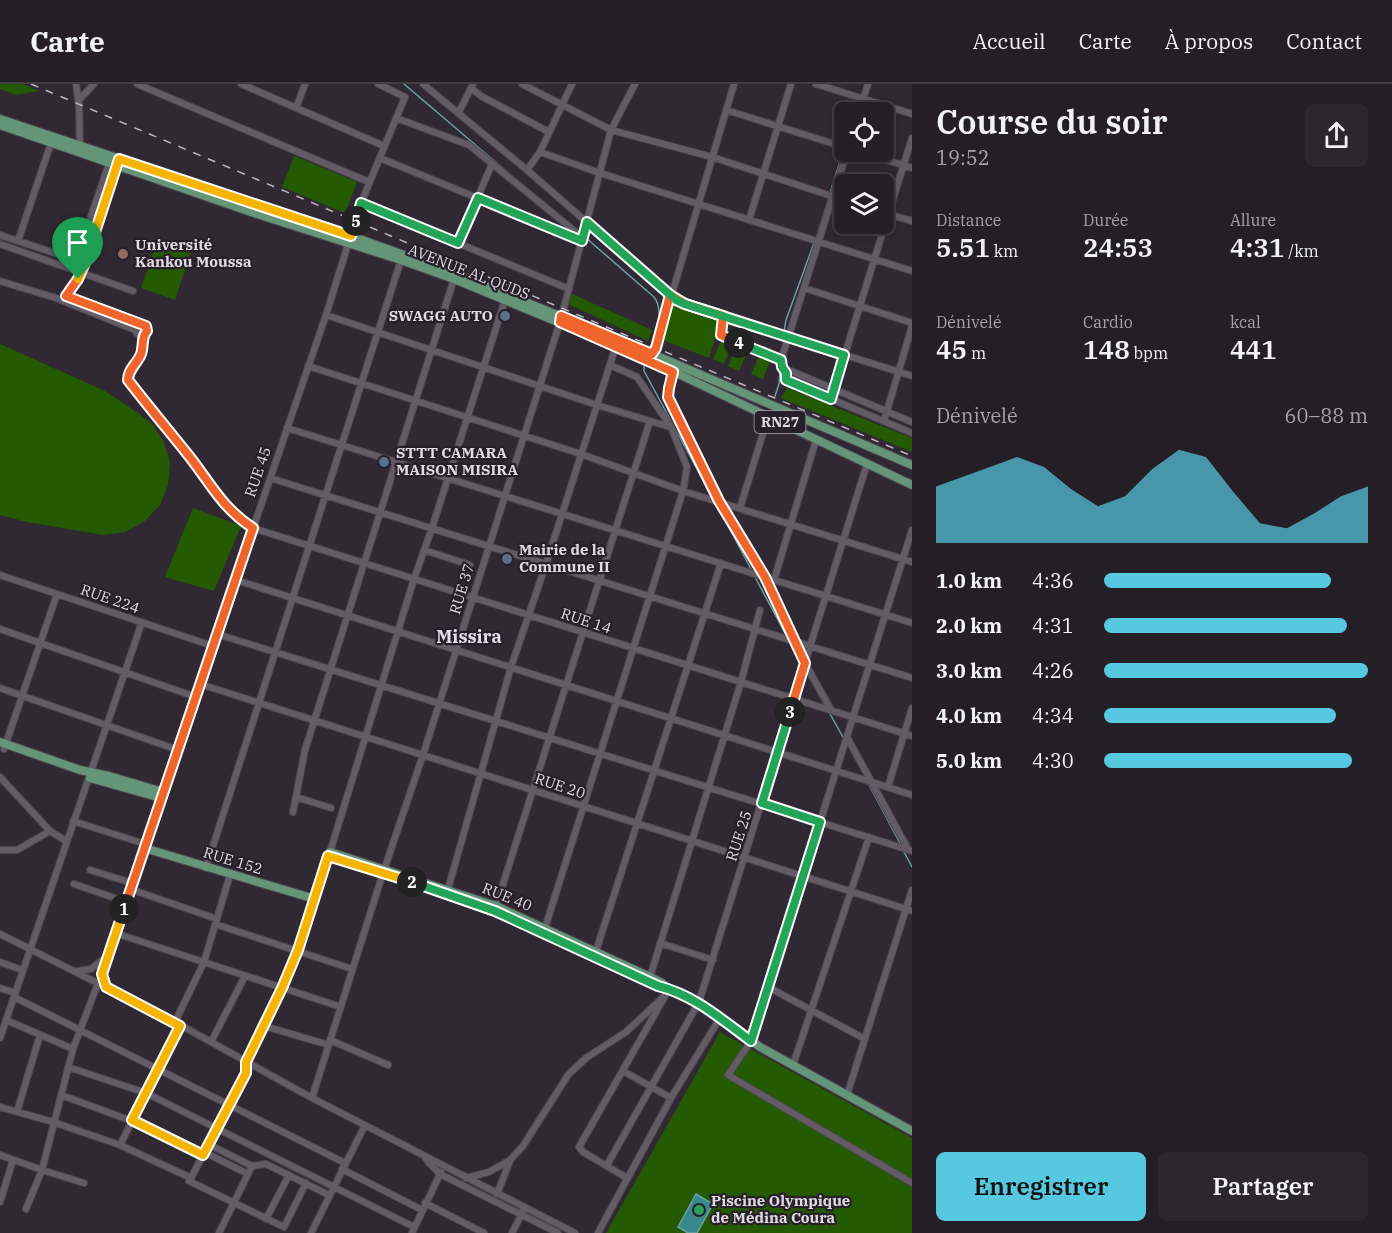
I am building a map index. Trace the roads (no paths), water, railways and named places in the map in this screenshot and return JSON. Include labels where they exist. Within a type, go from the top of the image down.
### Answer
[{"type":"main road","name":"AVENUE AL QUDS","points":[[0,119],[348,245],[401,260],[561,319],[616,346],[646,355],[673,372],[912,485]]},
{"type":"main road","name":"AVENUE AL QUDS","points":[[0,125],[351,236],[457,274],[912,465]]},
{"type":"main road","points":[[2,746],[89,775],[162,795]]},
{"type":"main road","name":"RUE 45","points":[[145,846],[162,795]]},
{"type":"main road","name":"RUE 152","points":[[145,846],[206,868],[315,899]]},
{"type":"main road","points":[[315,899],[329,854]]},
{"type":"main road","name":"RUE 40","points":[[329,854],[448,889],[496,906],[650,976],[662,983],[668,990]]},
{"type":"main road","name":"RUE 40","points":[[383,871],[495,911],[658,986],[699,1002],[751,1041],[912,1131]]},
{"type":"street","points":[[76,84],[79,102],[80,147]]},
{"type":"street","points":[[79,102],[94,84]]},
{"type":"street","points":[[137,84],[369,182]]},
{"type":"street","points":[[241,84],[384,146]]},
{"type":"street","points":[[296,108],[305,84]]},
{"type":"street","name":"RUE 45","points":[[162,795],[326,315],[361,203],[405,97],[378,84]]},
{"type":"street","points":[[423,84],[527,170],[670,295],[685,304],[912,376]]},
{"type":"street","points":[[522,84],[611,130],[712,157],[834,197]]},
{"type":"street","points":[[527,170],[540,152],[572,84]]},
{"type":"street","name":"RUE 37","points":[[312,1098],[561,319],[611,130],[635,84]]},
{"type":"street","points":[[646,355],[656,348],[734,84]]},
{"type":"street","points":[[749,220],[792,84]]},
{"type":"street","points":[[816,84],[912,114]]},
{"type":"street","points":[[860,102],[868,84]]},
{"type":"street","points":[[459,112],[472,86],[481,96],[549,132]]},
{"type":"street","points":[[726,110],[834,145]]},
{"type":"street","points":[[396,118],[470,145],[582,239]]},
{"type":"street","points":[[894,192],[912,138]]},
{"type":"street","points":[[18,241],[51,143]]},
{"type":"street","points":[[540,152],[912,272]]},
{"type":"street","points":[[380,158],[582,239]]},
{"type":"street","points":[[76,260],[114,161]]},
{"type":"street","points":[[65,299],[85,263],[114,161]]},
{"type":"street","points":[[840,162],[781,360],[782,367],[786,373],[786,380],[912,433]]},
{"type":"street","points":[[894,162],[912,168]]},
{"type":"street","points":[[458,243],[492,164]]},
{"type":"street","points":[[361,203],[568,289]]},
{"type":"street","points":[[894,216],[912,222]]},
{"type":"street","points":[[831,399],[880,234]]},
{"type":"street","points":[[0,235],[85,263]]},
{"type":"street","points":[[0,244],[132,291]]},
{"type":"street","points":[[206,868],[401,260]]},
{"type":"street","points":[[293,812],[305,750],[314,720],[454,279]]},
{"type":"street","points":[[0,281],[65,299],[137,326],[144,324],[147,328],[143,334],[140,357],[128,374],[128,380],[224,504],[253,528]]},
{"type":"street","points":[[804,288],[912,324],[884,422]]},
{"type":"street","points":[[329,854],[414,579],[505,300]]},
{"type":"street","points":[[326,315],[597,405],[671,427]]},
{"type":"street","points":[[723,316],[721,335],[781,360]]},
{"type":"street","points":[[137,326],[138,334],[143,334]]},
{"type":"street","points":[[448,889],[479,773],[511,667],[616,346]]},
{"type":"street","points":[[545,928],[666,546],[683,490],[687,467],[671,427],[637,377],[610,365]]},
{"type":"street","points":[[308,366],[581,454],[633,474],[912,562]]},
{"type":"street","points":[[786,373],[791,371],[912,422]]},
{"type":"street","points":[[673,372],[668,397],[719,501],[765,577],[805,663],[832,711]]},
{"type":"street","points":[[740,507],[768,417]]},
{"type":"street","points":[[496,906],[650,421]]},
{"type":"street","points":[[287,428],[912,623]]},
{"type":"street","points":[[774,580],[816,440]]},
{"type":"street","name":"RUE 25","points":[[607,1166],[699,1002],[867,464]]},
{"type":"street","points":[[270,478],[912,678]]},
{"type":"street","name":"RUE 14","points":[[253,528],[912,736]]},
{"type":"street","points":[[912,530],[751,1041],[728,1075],[912,1183]]},
{"type":"street","points":[[424,550],[470,565]]},
{"type":"street","points":[[596,951],[721,563]]},
{"type":"street","name":"RUE 224","points":[[0,574],[213,646]]},
{"type":"street","points":[[236,580],[912,795]]},
{"type":"street","points":[[2,746],[57,594]]},
{"type":"street","points":[[650,976],[741,682],[760,610]]},
{"type":"street","points":[[0,1038],[141,622]]},
{"type":"street","points":[[0,629],[196,697]]},
{"type":"street","points":[[217,634],[910,850]]},
{"type":"street","name":"RUE 20","points":[[200,684],[909,910]]},
{"type":"street","points":[[0,688],[178,750]]},
{"type":"street","points":[[888,787],[912,708]]},
{"type":"street","points":[[847,736],[910,850]]},
{"type":"street","points":[[0,777],[50,831],[66,841]]},
{"type":"street","points":[[296,797],[331,808]]},
{"type":"street","points":[[73,821],[145,846]]},
{"type":"street","points":[[0,850],[17,850],[50,831]]},
{"type":"street","points":[[793,1065],[869,837]]},
{"type":"street","name":"RUE 45","points":[[106,987],[102,974],[145,846]]},
{"type":"street","points":[[90,870],[216,922],[352,969]]},
{"type":"street","points":[[120,1145],[159,1070],[204,962],[230,875]]},
{"type":"street","points":[[74,884],[126,902]]},
{"type":"street","points":[[847,1095],[909,910],[912,890]]},
{"type":"street","points":[[306,1183],[284,1227],[189,1181],[246,1073],[246,1062],[282,988],[315,899]]},
{"type":"street","points":[[116,933],[341,1007]]},
{"type":"street","points":[[0,934],[178,1024],[312,1098],[497,1194],[558,1233]]},
{"type":"street","points":[[660,943],[713,960]]},
{"type":"street","points":[[73,970],[91,969],[102,963],[108,956]]},
{"type":"street","points":[[0,962],[22,970]]},
{"type":"street","points":[[211,1042],[245,976]]},
{"type":"street","points":[[26,1209],[42,1170],[73,1049],[98,983]]},
{"type":"street","points":[[768,987],[865,1039]]},
{"type":"street","points":[[0,988],[423,1206],[484,1233]]},
{"type":"street","points":[[627,1178],[579,1147],[668,990]]},
{"type":"street","points":[[466,1178],[489,1172],[510,1160],[523,1146],[568,1075],[586,1058],[626,1032],[668,990]]},
{"type":"street","points":[[598,1233],[671,1098],[720,1018]]},
{"type":"street","points":[[6,1020],[73,1049]]},
{"type":"street","points":[[264,1026],[330,1043],[388,1065]]},
{"type":"street","points":[[17,1112],[40,1035]]},
{"type":"street","points":[[68,1067],[146,1094],[333,1187],[414,1231],[423,1206],[445,1167]]},
{"type":"street","points":[[623,1071],[671,1098]]},
{"type":"street","points":[[61,1095],[132,1120],[248,1174]]},
{"type":"street","points":[[0,1107],[120,1145],[191,1178]]},
{"type":"street","points":[[311,1233],[365,1125]]},
{"type":"street","points":[[208,1144],[252,1166],[266,1164],[329,1195]]},
{"type":"street","points":[[0,1155],[84,1183]]},
{"type":"street","points":[[425,1157],[440,1174],[575,1233]]},
{"type":"street","points":[[0,1202],[13,1160]]},
{"type":"street","points":[[497,1194],[510,1160]]},
{"type":"street","points":[[219,1233],[252,1166]]},
{"type":"street","points":[[267,1219],[289,1175]]},
{"type":"street","points":[[512,1233],[523,1212]]},
{"type":"water","points":[[696,1194],[713,1204],[697,1233],[688,1233],[678,1227]]},
{"type":"waterway","points":[[404,84],[526,188]]},
{"type":"waterway","points":[[830,193],[840,162]]},
{"type":"waterway","points":[[816,239],[829,198]]},
{"type":"waterway","points":[[585,237],[654,297],[659,316],[657,331],[649,350]]},
{"type":"waterway","points":[[784,332],[786,320],[814,243]]},
{"type":"waterway","points":[[644,360],[644,371],[712,497]]},
{"type":"waterway","points":[[775,396],[780,370]]},
{"type":"waterway","points":[[716,503],[752,571]]},
{"type":"waterway","points":[[755,577],[787,637]]},
{"type":"waterway","points":[[791,643],[802,663]]},
{"type":"waterway","points":[[805,670],[825,705]]},
{"type":"waterway","points":[[829,712],[844,739]]},
{"type":"waterway","points":[[847,743],[866,778]]},
{"type":"waterway","points":[[869,785],[901,845]]},
{"type":"waterway","points":[[904,852],[912,867]]},
{"type":"railway","points":[[31,84],[912,456]]},
{"type":"place","name":"Université Kankou Moussa","points":[[123,254]]},
{"type":"place","name":"SWAGG AUTO","points":[[505,316]]},
{"type":"place","name":"STTT CAMARA MAISON MISIRA","points":[[384,462]]},
{"type":"place","name":"Mairie de la Commune II","points":[[507,559]]},
{"type":"place","name":"Piscine Olympique de Médina Coura","points":[[699,1210]]},
{"type":"district","name":"Missira","points":[[469,637]]}]
